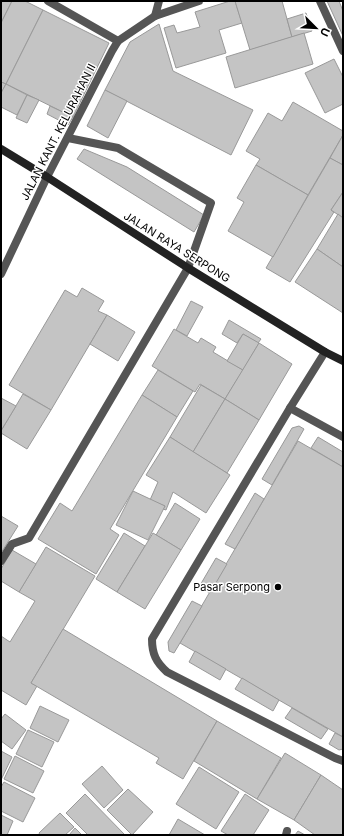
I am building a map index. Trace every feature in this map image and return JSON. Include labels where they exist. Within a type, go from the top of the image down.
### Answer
[{"type":"main road","name":"JALAN RAYA SERPONG","points":[[1,149],[188,268],[325,352],[343,361]]},
{"type":"street","points":[[48,1],[118,41]]},
{"type":"street","points":[[155,16],[159,1]]},
{"type":"street","name":"JALAN KANT. KELURAHAN II","points":[[1,274],[47,177],[118,41],[155,16],[199,1]]},
{"type":"street","points":[[320,1],[343,51]]},
{"type":"street","points":[[1,561],[12,544],[29,538],[188,268],[211,203],[118,148],[68,138]]},
{"type":"street","points":[[325,352],[152,639],[152,649],[159,664],[167,672],[343,761]]},
{"type":"street","points":[[290,408],[343,437]]},
{"type":"building","points":[[1,1],[12,1],[1,23]]},
{"type":"building","points":[[12,1],[25,1],[43,10],[6,84],[1,82],[1,23]]},
{"type":"building","points":[[230,1],[235,1],[242,23],[219,30],[226,53],[176,68],[164,28],[174,25],[177,33],[200,27],[195,12]]},
{"type":"building","points":[[235,1],[282,1],[292,37],[250,50]]},
{"type":"building","points":[[327,1],[339,1],[343,11],[343,36]]},
{"type":"building","points":[[43,10],[109,43],[73,117],[6,84]]},
{"type":"building","points":[[306,13],[312,31],[292,37],[287,19]]},
{"type":"building","points":[[159,24],[173,71],[253,110],[231,155],[105,90],[130,42]]},
{"type":"building","points":[[304,33],[313,64],[235,88],[226,57]]},
{"type":"building","points":[[334,59],[343,77],[343,104],[325,113],[305,73]]},
{"type":"building","points":[[1,82],[6,84],[1,93]]},
{"type":"building","points":[[6,84],[27,95],[17,115],[1,107],[1,93]]},
{"type":"building","points":[[105,90],[127,101],[108,138],[87,126]]},
{"type":"building","points":[[27,95],[39,100],[27,123],[16,118]]},
{"type":"building","points":[[293,102],[343,131],[343,135],[308,195],[256,165],[260,159],[246,151],[268,113],[282,121]]},
{"type":"building","points":[[50,106],[73,117],[68,125],[47,114]]},
{"type":"building","points":[[343,135],[343,165],[330,158]]},
{"type":"building","points":[[84,149],[127,167],[204,215],[194,232],[77,159]]},
{"type":"building","points":[[330,158],[343,165],[343,192],[331,210],[334,212],[290,282],[266,268]]},
{"type":"building","points":[[256,165],[308,195],[273,257],[228,231],[244,202],[237,198]]},
{"type":"building","points":[[343,192],[343,218],[331,210]]},
{"type":"building","points":[[338,214],[343,218],[343,267],[317,249]]},
{"type":"building","points":[[317,249],[343,267],[343,313],[295,282]]},
{"type":"building","points":[[82,288],[104,301],[98,311],[107,315],[51,410],[9,385],[65,290],[77,297]]},
{"type":"building","points":[[191,301],[203,307],[187,336],[176,330]]},
{"type":"building","points":[[107,315],[135,332],[118,361],[90,344]]},
{"type":"building","points":[[229,320],[261,339],[258,343],[243,334],[237,343],[222,334]]},
{"type":"building","points":[[174,329],[198,343],[201,338],[216,347],[213,352],[243,370],[225,399],[200,384],[195,392],[152,366]]},
{"type":"building","points":[[243,334],[259,343],[243,370],[227,361]]},
{"type":"building","points":[[259,343],[292,364],[259,420],[225,399]]},
{"type":"building","points":[[158,370],[193,391],[177,417],[142,395]]},
{"type":"building","points":[[201,385],[225,399],[193,452],[170,437]]},
{"type":"building","points":[[23,394],[51,410],[27,449],[1,433]]},
{"type":"building","points":[[142,395],[177,417],[110,529],[119,535],[96,574],[38,539],[60,503],[72,511]]},
{"type":"building","points":[[1,398],[16,406],[2,429],[1,429]]},
{"type":"building","points":[[225,399],[259,420],[227,473],[193,452]]},
{"type":"building","points":[[299,426],[304,429],[272,485],[262,479],[292,428]]},
{"type":"building","points":[[170,437],[230,475],[206,513],[173,492],[166,510],[163,509],[165,506],[150,500],[158,482],[146,475]]},
{"type":"building","points":[[318,437],[343,452],[343,467],[311,448]]},
{"type":"building","name":"Pasar Serpong","points":[[298,441],[343,467],[343,737],[180,643]]},
{"type":"building","points":[[133,491],[165,506],[148,540],[116,525]]},
{"type":"building","points":[[255,493],[264,499],[235,549],[225,544]]},
{"type":"building","points":[[175,503],[200,519],[181,550],[156,535]]},
{"type":"building","points":[[1,516],[18,526],[1,553]]},
{"type":"building","points":[[124,533],[145,546],[117,592],[96,579]]},
{"type":"building","points":[[153,533],[181,550],[145,609],[117,592]]},
{"type":"building","points":[[46,547],[95,576],[31,683],[37,686],[26,705],[1,690],[1,636],[10,642],[35,601],[19,592]]},
{"type":"building","points":[[12,550],[36,564],[19,592],[1,581],[1,569]]},
{"type":"building","points":[[216,558],[227,564],[210,593],[199,587]]},
{"type":"building","points":[[192,601],[202,606],[174,653],[169,651],[168,642]]},
{"type":"building","points":[[63,629],[217,721],[183,779],[156,763],[159,758],[31,683]]},
{"type":"building","points":[[195,651],[226,669],[220,680],[189,662]]},
{"type":"building","points":[[242,678],[279,700],[273,711],[235,689]]},
{"type":"building","points":[[40,706],[69,720],[58,742],[30,728]]},
{"type":"building","points":[[292,708],[328,729],[321,739],[285,718]]},
{"type":"building","points":[[5,714],[26,730],[12,749],[1,741],[1,719]]},
{"type":"building","points":[[217,721],[281,758],[257,799],[194,761]]},
{"type":"building","points":[[28,730],[54,742],[42,767],[16,754]]},
{"type":"building","points":[[335,733],[343,737],[343,749],[339,750],[329,744]]},
{"type":"building","points":[[1,751],[12,757],[1,780]]},
{"type":"building","points":[[285,753],[321,775],[294,820],[257,799]]},
{"type":"building","points":[[15,756],[44,771],[33,793],[4,779]]},
{"type":"building","points":[[102,766],[123,790],[104,808],[82,784]]},
{"type":"building","points":[[199,767],[239,792],[216,829],[176,804]]},
{"type":"building","points":[[321,775],[343,790],[343,835],[315,835],[294,820]]},
{"type":"building","points":[[4,782],[35,798],[23,822],[1,811],[1,787]]},
{"type":"building","points":[[128,789],[153,812],[132,835],[107,810]]},
{"type":"building","points":[[85,794],[125,835],[88,835],[66,813]]},
{"type":"building","points":[[245,794],[269,810],[253,835],[228,835],[221,831]]},
{"type":"building","points":[[60,813],[74,827],[65,835],[40,835],[39,833]]},
{"type":"building","points":[[1,815],[13,821],[7,835],[1,835]]},
{"type":"building","points":[[178,819],[205,835],[169,835]]},
{"type":"building","points":[[75,828],[82,835],[69,835]]},
{"type":"building","points":[[298,831],[305,835],[295,835]]},
{"type":"place","name":"Pasar Serpong","points":[[278,587]]}]
